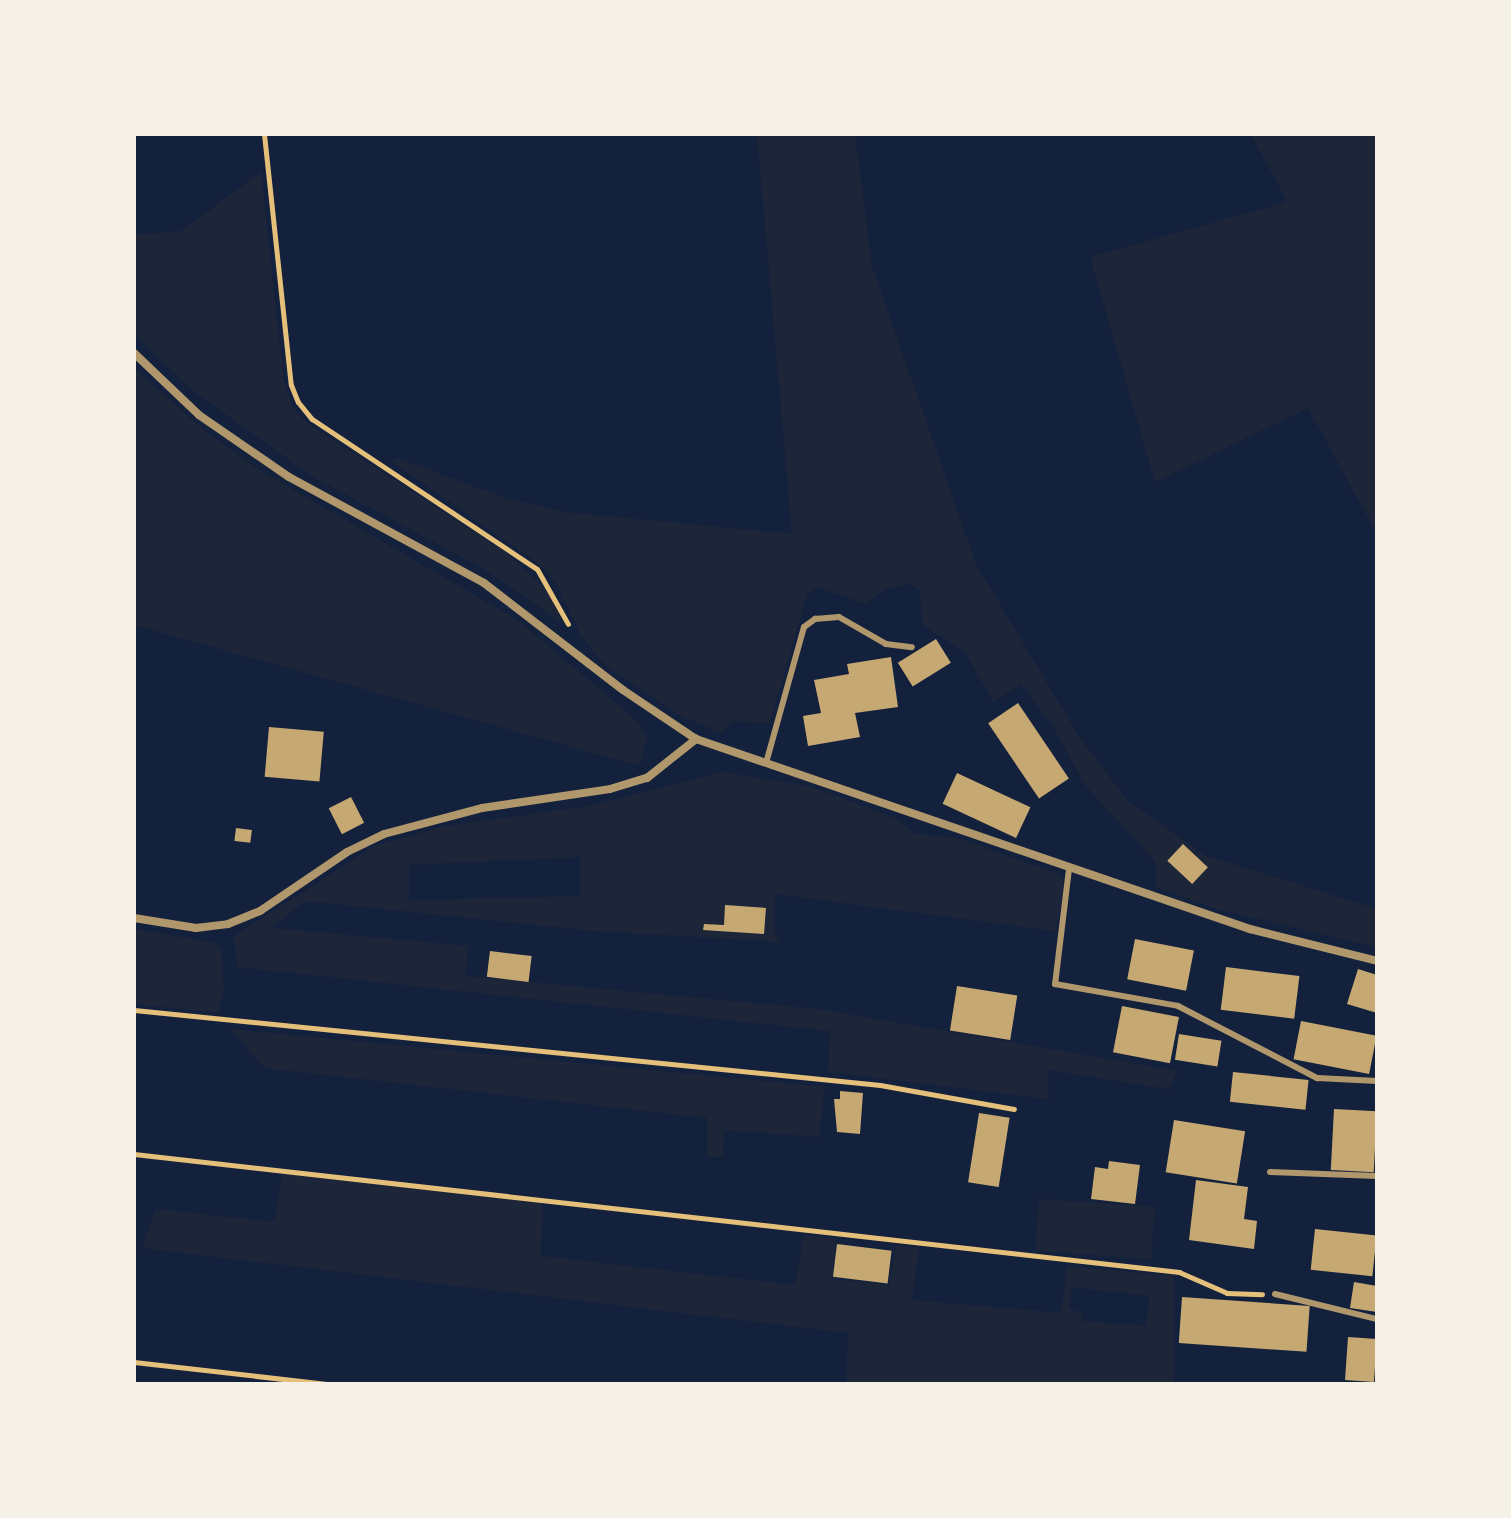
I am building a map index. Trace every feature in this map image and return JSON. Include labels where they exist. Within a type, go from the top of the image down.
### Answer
[{"type":"street","points":[[134,353],[199,415],[289,477],[484,583],[623,690],[696,739],[1250,929],[1377,961]]},
{"type":"street","points":[[134,918],[196,928],[228,924],[260,911],[347,852],[384,834],[482,808],[610,789],[647,778],[696,739]]},
{"type":"lane","points":[[766,763],[804,627],[815,619],[839,617],[886,644],[912,647]]},
{"type":"lane","points":[[1069,869],[1055,984],[1178,1006],[1317,1078],[1377,1081]]},
{"type":"lane","points":[[1270,1172],[1377,1176]]},
{"type":"lane","points":[[1275,1294],[1377,1319]]},
{"type":"path","points":[[264,134],[291,385],[298,402],[312,419],[537,569],[560,603],[572,648]]},
{"type":"path","points":[[134,1010],[880,1085],[1014,1109]]},
{"type":"path","points":[[134,1154],[1179,1272],[1227,1293],[1275,1294]]},
{"type":"path","points":[[134,1362],[327,1384]]},
{"type":"shaded area","points":[[757,134],[855,134],[872,266],[976,564],[1080,738],[1127,800],[1204,855],[1377,909],[1377,948],[1214,908],[1156,887],[1155,861],[1086,786],[1052,725],[1021,684],[993,702],[966,653],[923,625],[920,591],[908,584],[884,590],[866,604],[817,587],[807,595],[770,723],[732,721],[721,733],[681,716],[604,664],[581,636],[557,585],[543,567],[391,461],[397,458],[508,499],[565,512],[792,534]]},
{"type":"shaded area","points":[[1251,134],[1377,134],[1377,534],[1308,408],[1155,482],[1090,257],[1287,202]]},
{"type":"shaded area","points":[[261,172],[284,383],[294,409],[308,424],[505,552],[549,592],[562,623],[484,569],[312,476],[196,393],[134,335],[134,235],[181,231]]},
{"type":"shaded area","points":[[134,368],[205,431],[261,471],[519,621],[637,721],[647,735],[640,766],[134,625]]},
{"type":"shaded area","points":[[722,772],[809,786],[895,818],[916,834],[958,838],[1060,875],[1065,887],[1055,931],[775,894],[774,931],[781,942],[594,931],[305,901],[272,928],[468,946],[465,976],[818,1009],[1178,1071],[1168,1089],[1049,1070],[1048,1099],[828,1072],[830,1031],[237,967],[234,936],[375,846],[441,827],[595,805]],"holes":[[[580,857],[580,896],[409,900],[409,865]]]},
{"type":"shaded area","points":[[134,929],[215,943],[221,949],[224,989],[219,1013],[134,1004]]},
{"type":"shaded area","points":[[231,1029],[825,1087],[819,1137],[724,1130],[723,1157],[707,1157],[707,1118],[264,1068]]},
{"type":"shaded area","points":[[282,1171],[542,1203],[541,1256],[795,1285],[804,1235],[836,1239],[832,1279],[889,1285],[896,1246],[919,1248],[912,1300],[1061,1313],[1067,1266],[1174,1276],[1174,1384],[846,1384],[848,1333],[142,1248],[156,1209],[275,1222]],"holes":[[[1072,1287],[1149,1296],[1146,1326],[1082,1321],[1082,1313],[1069,1308]]]},
{"type":"shaded area","points":[[1039,1199],[1155,1207],[1151,1259],[1035,1251]]},
{"type":"building","points":[[936,639],[951,663],[913,687],[898,663]]},
{"type":"building","points":[[891,657],[898,707],[855,713],[860,737],[808,746],[803,716],[821,713],[814,680],[849,674],[847,664]]},
{"type":"building","points":[[1018,703],[1069,778],[1039,799],[988,723]]},
{"type":"building","points":[[269,727],[324,732],[319,782],[265,777]]},
{"type":"building","points":[[957,773],[1030,807],[1016,838],[943,804]]},
{"type":"building","points":[[351,797],[364,823],[342,834],[329,808]]},
{"type":"building","points":[[236,828],[252,830],[250,843],[234,841]]},
{"type":"building","points":[[1183,844],[1208,867],[1192,884],[1167,861]]},
{"type":"building","points":[[725,905],[766,908],[764,934],[703,930],[704,924],[724,925]]},
{"type":"building","points":[[1135,939],[1194,950],[1186,991],[1127,979]]},
{"type":"building","points":[[490,951],[532,956],[529,982],[487,977]]},
{"type":"building","points":[[1226,967],[1299,976],[1294,1019],[1221,1010]]},
{"type":"building","points":[[1358,969],[1377,975],[1377,1013],[1347,1004]]},
{"type":"building","points":[[957,986],[1017,996],[1010,1040],[950,1030]]},
{"type":"building","points":[[1122,1006],[1179,1017],[1170,1063],[1113,1052]]},
{"type":"building","points":[[1301,1021],[1377,1036],[1369,1074],[1294,1059]]},
{"type":"building","points":[[1179,1034],[1221,1041],[1217,1066],[1175,1060]]},
{"type":"building","points":[[1233,1072],[1309,1080],[1305,1110],[1230,1102]]},
{"type":"building","points":[[840,1091],[863,1093],[860,1134],[837,1132],[834,1099],[840,1099]]},
{"type":"building","points":[[1334,1109],[1377,1111],[1374,1172],[1331,1170]]},
{"type":"building","points":[[979,1113],[1010,1118],[999,1187],[968,1182]]},
{"type":"building","points":[[1174,1120],[1245,1131],[1237,1184],[1166,1172]]},
{"type":"building","points":[[1109,1161],[1140,1165],[1135,1204],[1091,1199],[1095,1167],[1108,1169]]},
{"type":"building","points":[[1196,1180],[1248,1187],[1244,1219],[1257,1221],[1254,1249],[1189,1240]]},
{"type":"building","points":[[1315,1229],[1377,1235],[1372,1276],[1311,1270]]},
{"type":"building","points":[[837,1244],[892,1251],[888,1283],[833,1277]]},
{"type":"building","points":[[1354,1282],[1377,1286],[1377,1312],[1350,1308]]},
{"type":"building","points":[[1182,1297],[1310,1306],[1306,1352],[1179,1343]]},
{"type":"building","points":[[1348,1337],[1377,1339],[1374,1382],[1345,1380]]}]
